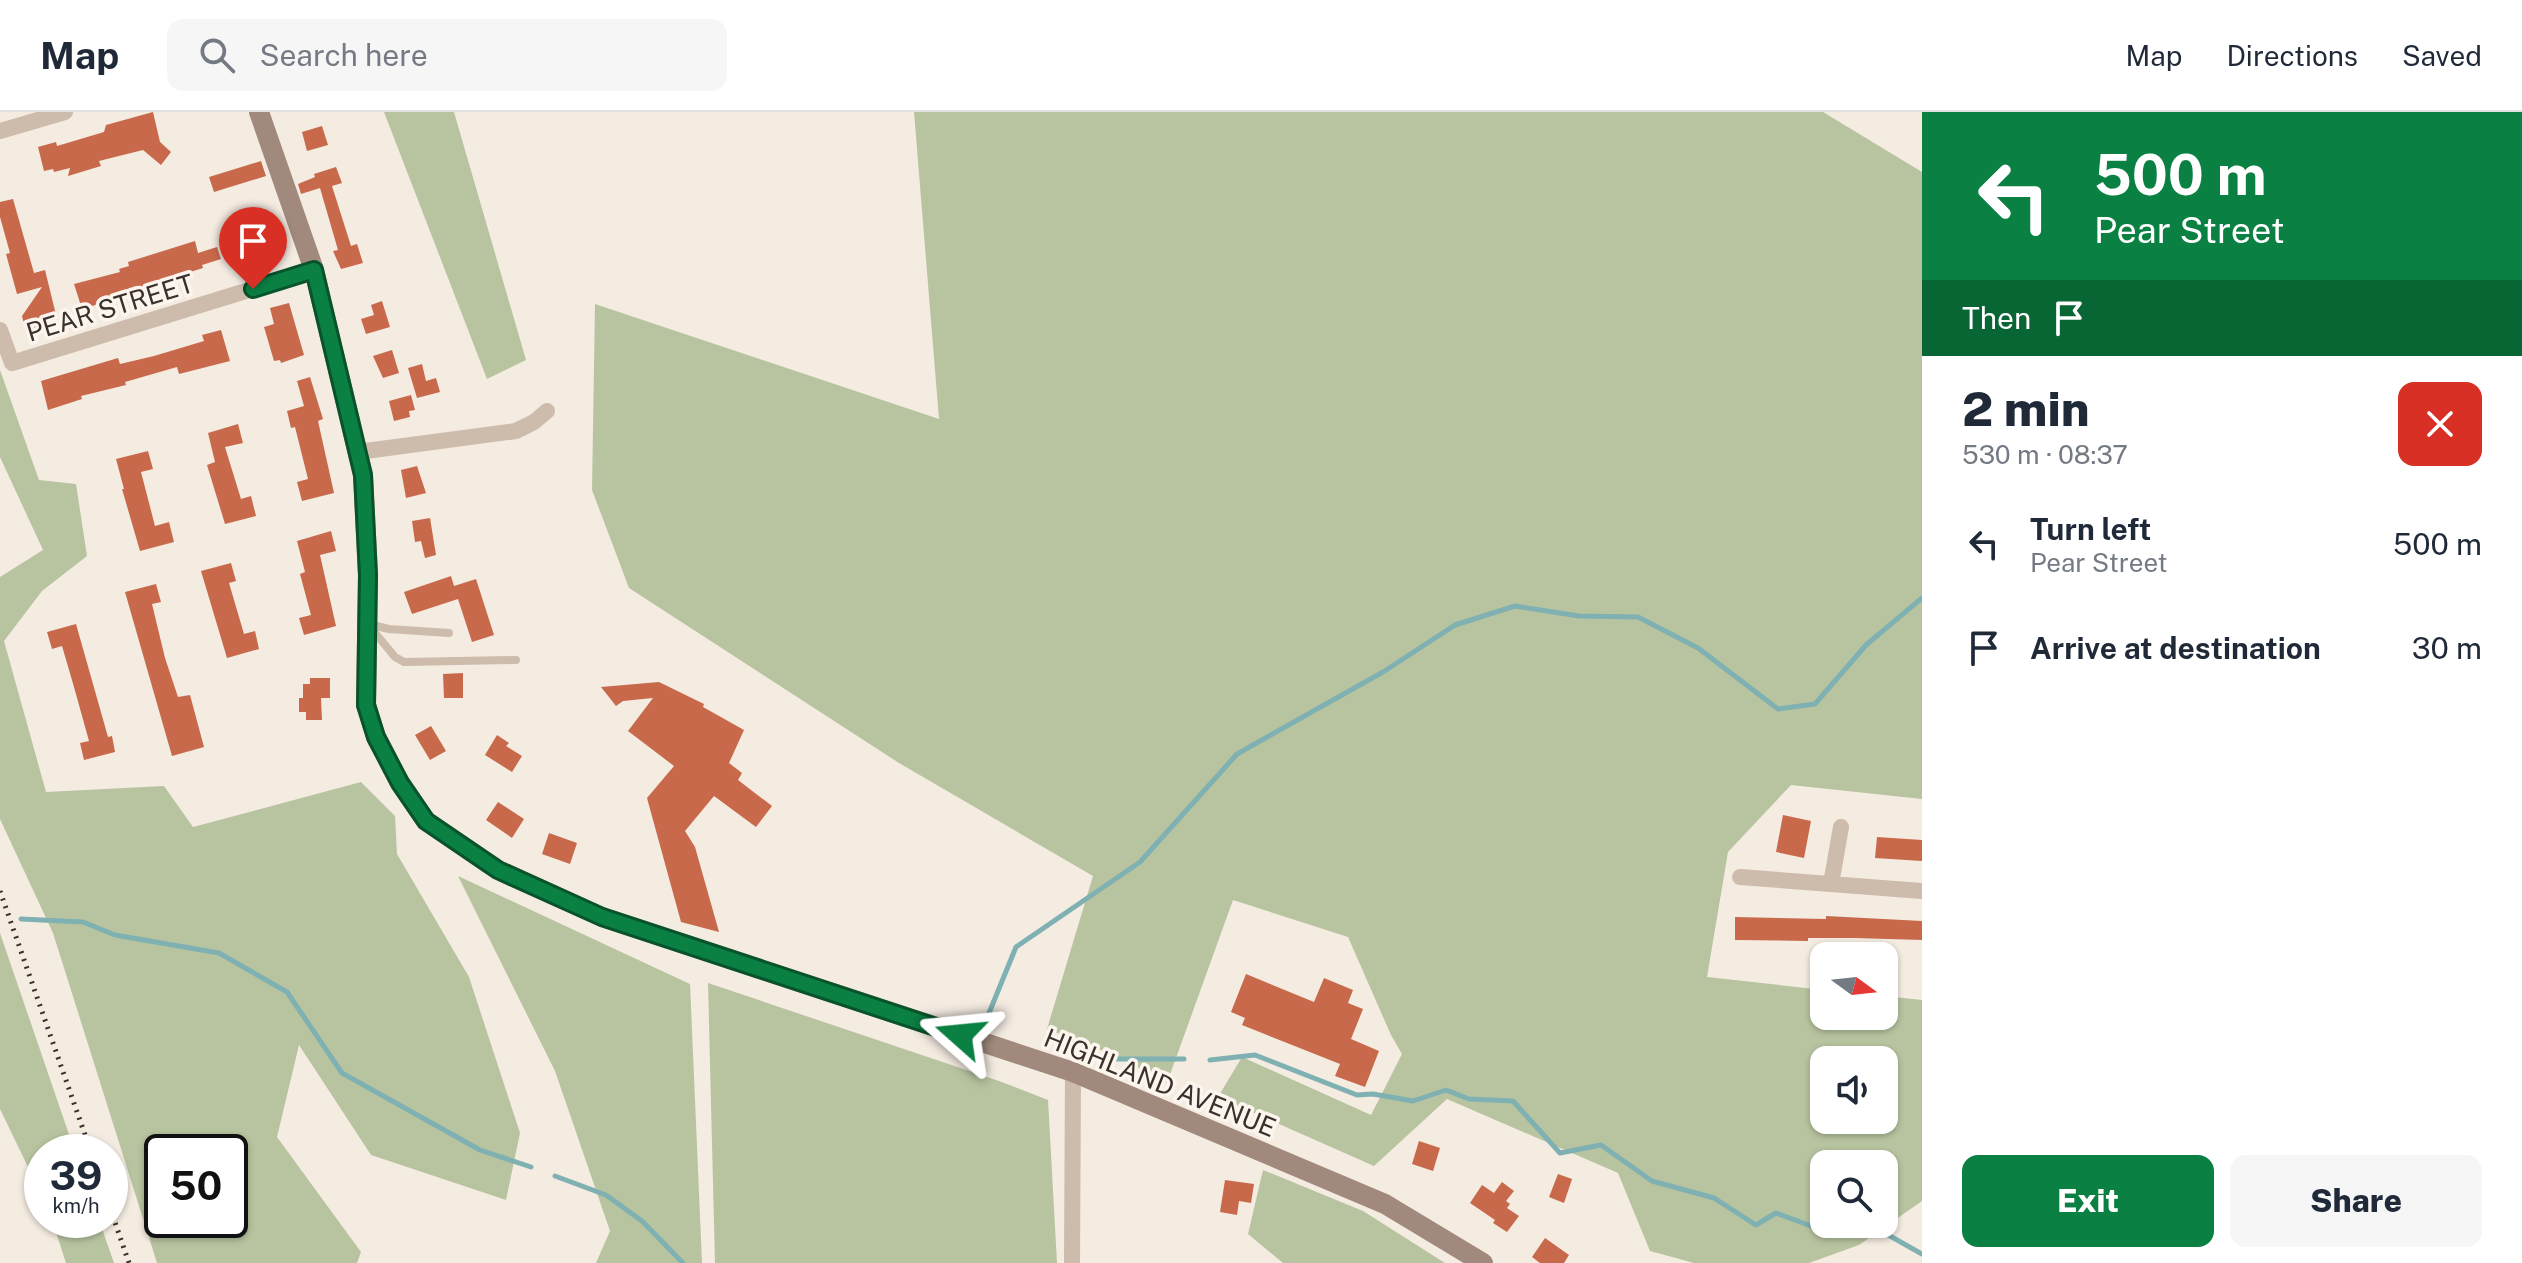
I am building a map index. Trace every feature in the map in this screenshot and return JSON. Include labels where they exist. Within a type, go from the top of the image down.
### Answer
[{"type":"main road","name":"HIGHLAND AVENUE","points":[[259,112],[314,270],[363,475],[368,575],[366,705],[376,737],[400,783],[426,821],[498,870],[602,917],[1073,1072],[1385,1204],[1483,1263]]},
{"type":"street","points":[[0,131],[65,112]]},
{"type":"street","name":"PEAR STREET","points":[[0,330],[12,363],[314,270]]},
{"type":"street","points":[[358,452],[516,431],[547,411]]},
{"type":"street","points":[[1831,884],[1841,827]]},
{"type":"street","points":[[1740,877],[1922,891]]},
{"type":"street","points":[[1072,1263],[1073,1072]]},
{"type":"lane","points":[[368,624],[389,629],[449,633]]},
{"type":"lane","points":[[368,624],[395,657],[404,662],[516,660]]},
{"type":"green space","points":[[384,112],[454,112],[526,360],[487,379]]},
{"type":"green space","points":[[914,112],[1823,112],[1922,172],[1922,799],[1791,785],[1728,852],[1707,977],[1810,988],[1810,1030],[1898,1030],[1898,997],[1922,1000],[1922,1201],[1898,1218],[1898,1150],[1810,1150],[1810,1238],[1869,1238],[1859,1245],[1809,1263],[1694,1263],[1650,1251],[1618,1173],[1447,1099],[1374,1166],[1218,1097],[1242,1057],[1371,1115],[1402,1054],[1348,937],[1233,900],[1167,1083],[1116,1056],[1047,1029],[1093,876],[899,763],[629,588],[592,490],[595,304],[939,419]]},
{"type":"green space","points":[[0,370],[39,480],[76,484],[87,556],[42,591],[4,641],[46,792],[164,786],[193,827],[361,782],[395,816],[397,854],[469,977],[520,1133],[506,1200],[371,1155],[299,1045],[277,1137],[361,1252],[357,1263],[157,1263],[149,1238],[248,1238],[248,1134],[144,1134],[144,1222],[128,1171],[128,1134],[116,1134],[53,933],[0,819],[0,577],[43,550],[0,457]]},
{"type":"green space","points":[[458,876],[690,984],[702,1263],[596,1263],[610,1231],[555,1071]]},
{"type":"green space","points":[[0,933],[69,1134],[24,1134],[24,1159],[0,1109]]},
{"type":"green space","points":[[708,983],[1048,1100],[1057,1263],[715,1263]]},
{"type":"green space","points":[[1263,1170],[1363,1211],[1445,1263],[1283,1263],[1248,1234]]},
{"type":"green space","points":[[58,1238],[105,1238],[114,1263],[66,1263]]},
{"type":"building","points":[[153,112],[160,142],[171,152],[161,165],[143,150],[99,161],[101,166],[68,176],[70,168],[44,171],[38,147],[56,142],[57,146],[104,132],[106,125]]},
{"type":"building","points":[[322,126],[328,145],[307,151],[302,132]]},
{"type":"building","points":[[261,161],[266,176],[214,192],[209,177]]},
{"type":"building","points":[[336,167],[342,183],[332,186],[351,246],[357,244],[363,263],[341,269],[333,251],[338,250],[320,188],[301,194],[298,184],[315,177],[314,174]]},
{"type":"building","points":[[13,199],[34,273],[45,270],[59,327],[27,336],[22,316],[42,287],[17,294],[0,217],[0,202]]},
{"type":"building","points":[[278,238],[283,255],[262,261],[257,243]]},
{"type":"building","points":[[195,241],[198,253],[217,247],[221,259],[171,278],[172,282],[82,309],[74,284],[120,272],[119,269],[129,266],[128,262]]},
{"type":"building","points":[[382,301],[390,327],[366,334],[361,319],[374,315],[371,305]]},
{"type":"building","points":[[289,303],[304,355],[281,363],[280,360],[274,361],[264,327],[274,324],[270,308]]},
{"type":"building","points":[[221,330],[230,361],[179,374],[177,367],[125,382],[126,385],[81,396],[82,399],[48,410],[41,381],[118,358],[120,364],[154,356],[204,341],[202,335]]},
{"type":"building","points":[[392,350],[399,373],[383,378],[373,356]]},
{"type":"building","points":[[422,364],[426,381],[436,378],[440,392],[417,398],[408,368]]},
{"type":"building","points":[[310,377],[323,419],[318,421],[334,493],[302,501],[297,482],[308,479],[295,427],[291,428],[287,411],[304,406],[297,381]]},
{"type":"building","points":[[411,395],[415,410],[409,411],[410,417],[394,421],[389,401]]},
{"type":"building","points":[[238,424],[243,443],[225,447],[241,499],[251,496],[256,516],[225,524],[207,465],[215,462],[208,433]]},
{"type":"building","points":[[148,451],[153,469],[141,472],[155,526],[169,522],[174,542],[140,551],[116,459]]},
{"type":"building","points":[[417,466],[426,493],[406,498],[401,470]]},
{"type":"building","points":[[430,518],[436,555],[425,558],[421,541],[415,542],[412,521]]},
{"type":"building","points":[[331,531],[336,551],[320,555],[336,626],[304,635],[299,618],[311,615],[300,574],[305,572],[297,541]]},
{"type":"building","points":[[231,563],[236,581],[229,583],[244,634],[255,631],[259,649],[227,658],[201,571]]},
{"type":"building","points":[[451,576],[454,586],[476,579],[494,635],[472,642],[458,599],[412,614],[404,592]]},
{"type":"building","points":[[156,584],[161,602],[152,604],[165,658],[178,697],[190,695],[204,747],[172,756],[125,592]]},
{"type":"building","points":[[76,624],[115,752],[84,760],[80,743],[89,741],[74,687],[62,646],[52,649],[47,632]]},
{"type":"building","points":[[463,673],[463,698],[444,698],[443,674]]},
{"type":"building","points":[[310,678],[330,678],[330,698],[321,698],[322,720],[306,720],[306,712],[299,712],[303,684],[310,684]]},
{"type":"building","points":[[659,682],[704,704],[703,707],[744,730],[729,763],[742,773],[738,780],[772,806],[756,827],[714,796],[685,831],[695,847],[719,932],[681,922],[647,798],[674,766],[628,731],[653,698],[623,701],[616,706],[601,687]]},
{"type":"building","points":[[431,726],[446,751],[430,760],[415,735]]},
{"type":"building","points":[[497,735],[509,743],[506,746],[522,756],[512,772],[485,755]]},
{"type":"building","points":[[498,802],[524,819],[512,838],[486,820]]},
{"type":"building","points":[[1783,815],[1811,821],[1804,858],[1776,852]]},
{"type":"building","points":[[549,833],[577,843],[570,864],[542,854]]},
{"type":"building","points":[[1877,837],[1922,840],[1922,861],[1875,858]]},
{"type":"building","points":[[1826,916],[1922,921],[1922,940],[1735,940],[1735,917],[1826,919]]},
{"type":"building","points":[[1246,974],[1314,1002],[1324,978],[1353,990],[1348,1003],[1363,1009],[1351,1039],[1379,1051],[1365,1087],[1335,1076],[1340,1064],[1242,1025],[1245,1018],[1231,1012]]},
{"type":"building","points":[[1419,1141],[1440,1148],[1433,1171],[1412,1164]]},
{"type":"building","points":[[1558,1174],[1572,1179],[1564,1203],[1549,1197]]},
{"type":"building","points":[[1225,1180],[1254,1184],[1251,1203],[1239,1201],[1237,1215],[1220,1212]]},
{"type":"building","points":[[1502,1182],[1514,1191],[1506,1201],[1510,1204],[1507,1208],[1519,1216],[1507,1232],[1470,1203],[1482,1185],[1494,1193]]},
{"type":"building","points":[[1545,1238],[1569,1255],[1564,1263],[1540,1263],[1532,1257]]},
{"type":"waterway","points":[[989,1013],[1016,947],[1140,862],[1237,754],[1383,672],[1455,625],[1515,606],[1579,616],[1638,617],[1698,648],[1778,709],[1815,704],[1866,645],[1922,598]]},
{"type":"waterway","points":[[21,919],[83,922],[115,935],[219,953],[287,992],[342,1073],[480,1150],[531,1167]]},
{"type":"waterway","points":[[1210,1060],[1255,1055],[1357,1095],[1373,1094],[1413,1101],[1446,1090],[1469,1099],[1513,1101],[1560,1153],[1601,1145],[1652,1181],[1714,1198],[1756,1225],[1776,1213],[1810,1226]]},
{"type":"waterway","points":[[1102,1067],[1110,1059],[1184,1059]]},
{"type":"waterway","points":[[555,1176],[606,1195],[642,1221],[683,1263]]},
{"type":"waterway","points":[[1894,1238],[1922,1254]]},
{"type":"railway","points":[[0,891],[85,1134]]},
{"type":"railway","points":[[120,1238],[129,1263]]},
{"type":"route","points":[[253,289],[314,270],[363,475],[368,575],[366,705],[376,737],[400,783],[426,821],[498,870],[602,917],[960,1035]]}]
